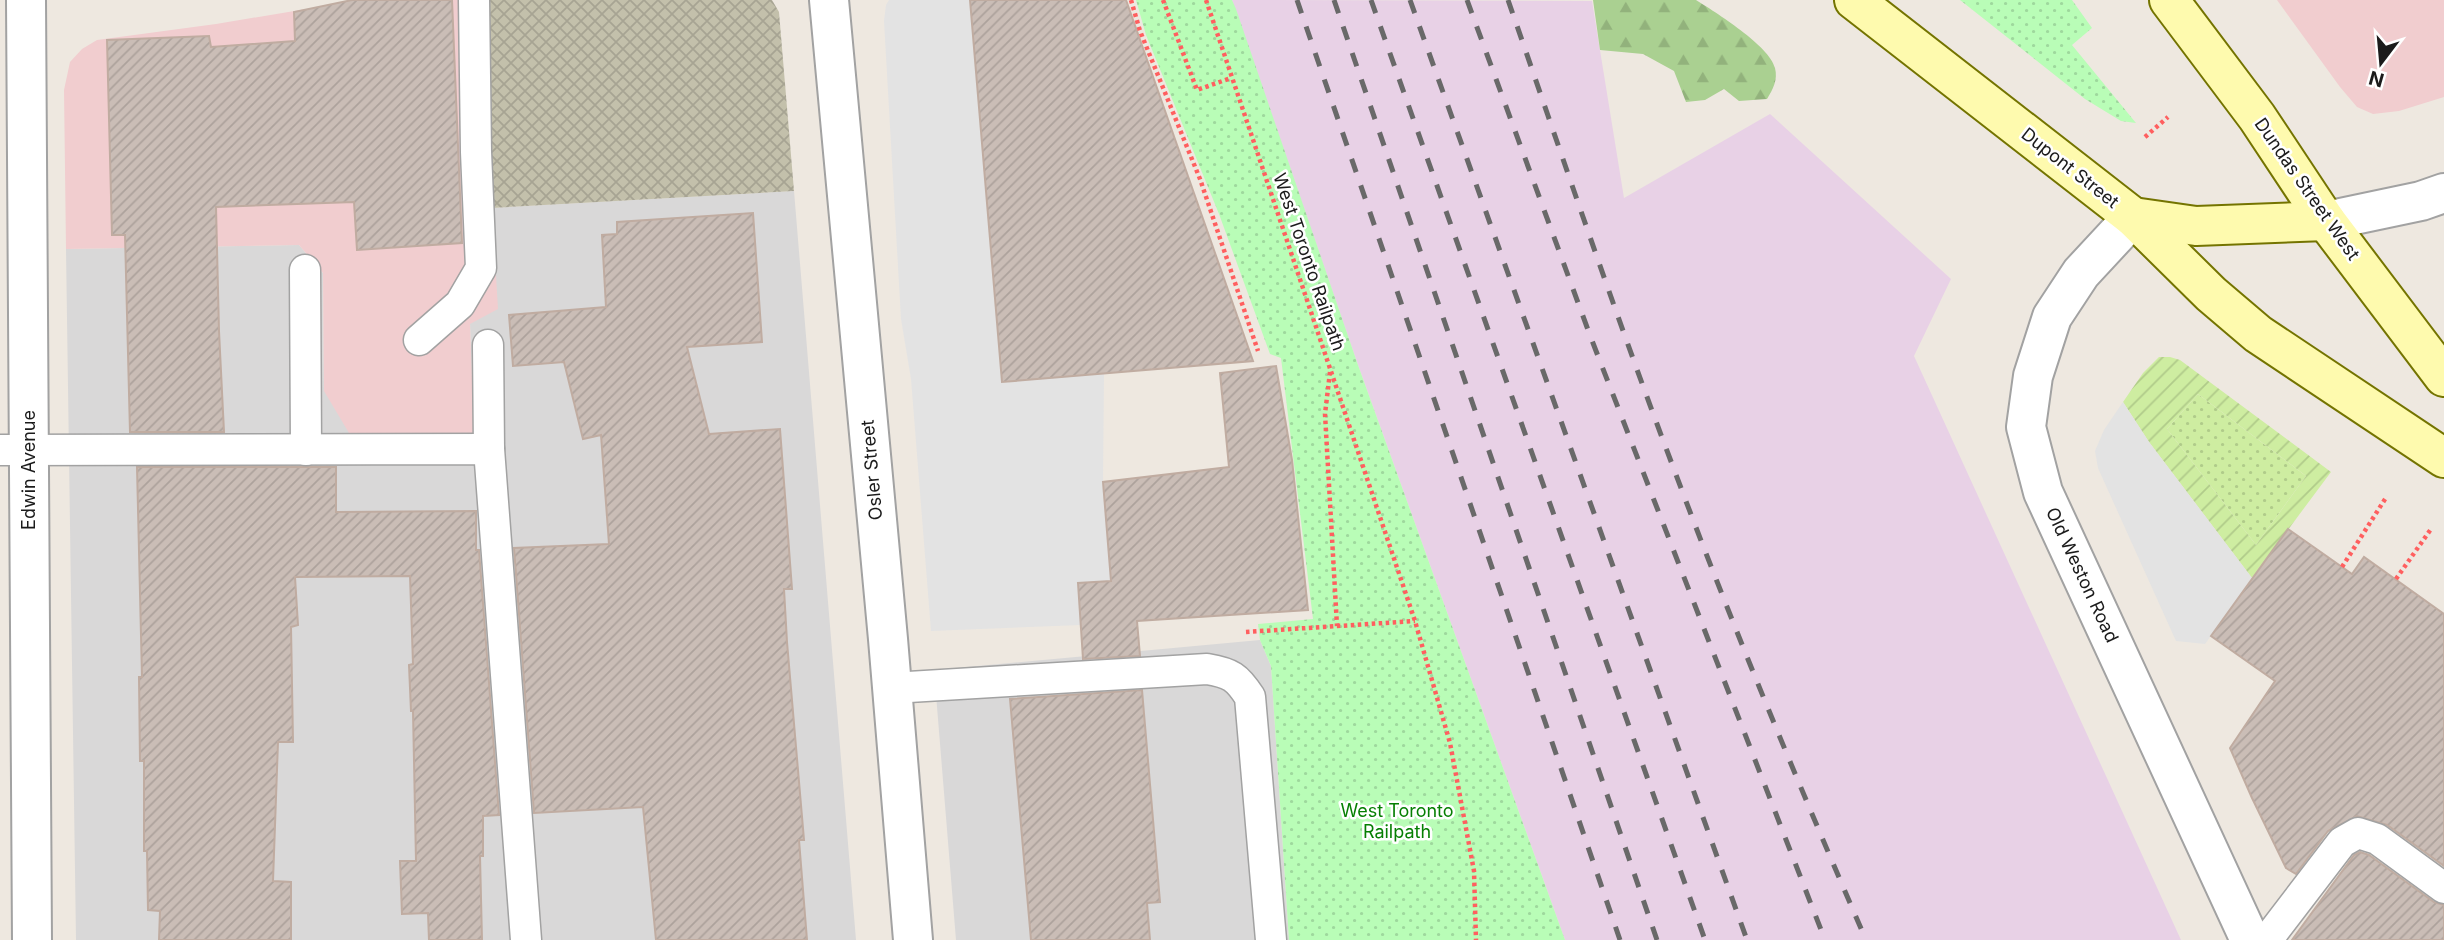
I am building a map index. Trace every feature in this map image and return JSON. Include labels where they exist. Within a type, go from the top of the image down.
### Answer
[{"type":"main road","name":"Dupont Street","points":[[1854,0],[2133,217],[2196,226],[2326,221]]},
{"type":"main road","name":"Dundas Street West","points":[[2169,0],[2257,117],[2326,221],[2444,377]]},
{"type":"main road","points":[[2133,217],[2211,295],[2258,334],[2444,458]]},
{"type":"street","name":"Edwin Avenue","points":[[21,939],[15,451],[26,0]]},
{"type":"street","name":"Osler Street","points":[[829,0],[913,940]]},
{"type":"street","points":[[2326,221],[2421,201],[2444,193]]},
{"type":"street","name":"Old Weston Road","points":[[2133,217],[2081,273],[2052,317],[2033,376],[2026,427],[2043,492],[2250,940]]},
{"type":"lane","points":[[419,340],[460,304],[481,268],[474,0]]},
{"type":"lane","points":[[305,270],[306,450]]},
{"type":"lane","points":[[488,345],[489,449],[526,940]]},
{"type":"lane","points":[[15,451],[489,449]]},
{"type":"lane","points":[[892,688],[1207,668],[1227,672],[1240,682],[1250,698],[1271,940]]},
{"type":"lane","points":[[2267,940],[2342,842],[2358,833],[2377,839],[2444,888]]},
{"type":"path","points":[[1131,0],[1140,31],[1200,179],[1258,351]]},
{"type":"path","points":[[1163,0],[1197,90],[1231,78]]},
{"type":"path","name":"West Toronto Railpath","points":[[1206,0],[1415,621],[1450,743],[1474,871],[1476,940]]},
{"type":"path","points":[[2145,137],[2168,117]]},
{"type":"path","points":[[1330,367],[1325,414],[1337,626]]},
{"type":"path","points":[[2342,567],[2387,496]]},
{"type":"path","points":[[2396,579],[2431,529]]},
{"type":"shaded area","points":[[360,0],[487,0],[492,208],[498,309],[470,324],[474,433],[349,433],[324,391],[323,273],[299,245],[66,249],[64,90],[70,62],[82,49],[97,40]]},
{"type":"shaded area","points":[[487,0],[772,0],[779,12],[794,191],[492,208]]},
{"type":"shaded area","points":[[889,0],[970,0],[1002,381],[1104,374],[1103,482],[1111,581],[1078,583],[1081,625],[931,631],[911,379],[901,319],[884,21]]},
{"type":"shaded area","points":[[1232,0],[1592,1],[1624,198],[1770,114],[1951,279],[1914,356],[2181,940],[1565,940],[1358,365]]},
{"type":"shaded area","points":[[2277,0],[2444,0],[2444,97],[2399,111],[2373,114],[2357,107]]},
{"type":"shaded area","points":[[794,191],[856,940],[76,940],[66,249],[299,245],[323,273],[324,390],[474,432],[470,324],[494,248],[492,208]]},
{"type":"shaded area","points":[[2123,402],[2149,442],[2252,578],[2205,644],[2176,641],[2098,468],[2095,451],[2104,430]]},
{"type":"shaded area","points":[[1260,640],[1271,666],[1289,940],[956,940],[934,670]]},
{"type":"green space","name":"West Toronto Railpath","points":[[1136,0],[1232,0],[1358,365],[1565,940],[1289,940],[1271,666],[1260,640],[1258,624],[1313,619],[1281,358],[1270,354],[1219,214],[1146,35]]},
{"type":"green space","points":[[1593,0],[1696,0],[1741,30],[1771,59],[1776,76],[1767,99],[1739,101],[1724,89],[1705,100],[1686,102],[1674,71],[1643,54],[1600,50]]},
{"type":"green space","points":[[1960,0],[2072,0],[2092,28],[2072,45],[2136,123],[2121,121],[2085,99]]},
{"type":"green space","points":[[2159,357],[2180,360],[2331,472],[2252,578],[2149,442],[2123,402],[2143,373]],"holes":[[[2198,394],[2306,476],[2256,545],[2167,429]]]},
{"type":"green space","points":[[2198,394],[2306,476],[2256,545],[2167,429]]},
{"type":"building","points":[[352,0],[452,0],[462,243],[357,250],[354,202],[216,207],[224,432],[130,432],[125,235],[112,235],[107,40],[209,36],[211,47],[295,41],[294,12]]},
{"type":"building","points":[[970,0],[1126,0],[1253,361],[1002,382]]},
{"type":"building","points":[[753,213],[762,342],[687,347],[709,434],[780,429],[792,589],[784,589],[804,840],[799,840],[807,940],[656,940],[643,807],[534,813],[514,548],[609,544],[601,435],[583,439],[564,362],[513,366],[509,315],[606,307],[602,235],[617,234],[617,222]]},
{"type":"building","points":[[1276,366],[1292,460],[1308,610],[1137,621],[1140,656],[1083,659],[1078,583],[1111,581],[1103,482],[1229,467],[1220,373]]},
{"type":"building","points":[[137,467],[336,467],[336,512],[476,511],[476,550],[479,550],[499,815],[483,816],[483,856],[480,856],[482,940],[429,940],[428,913],[402,914],[400,861],[416,861],[413,711],[409,665],[413,664],[410,576],[295,577],[298,625],[291,627],[293,742],[278,742],[273,881],[291,882],[291,940],[159,940],[160,911],[148,910],[147,851],[144,851],[144,761],[140,761],[139,677],[142,677]]},
{"type":"building","points":[[2288,529],[2352,574],[2364,557],[2444,614],[2444,866],[2387,825],[2357,816],[2328,831],[2296,874],[2286,868],[2252,798],[2230,748],[2275,681],[2211,636]]},
{"type":"building","points":[[1142,690],[1160,902],[1147,903],[1150,940],[1031,940],[1010,699]]},
{"type":"building","points":[[2360,852],[2369,855],[2434,902],[2444,905],[2444,940],[2292,940],[2354,855]]},
{"type":"railway","points":[[1297,0],[1620,940]]},
{"type":"railway","points":[[1334,0],[1657,940]]},
{"type":"railway","points":[[1371,0],[1705,940]]},
{"type":"railway","points":[[1410,0],[1747,940]]},
{"type":"railway","points":[[1467,0],[1591,338],[1825,940]]},
{"type":"railway","points":[[1508,0],[1609,291],[1695,524],[1766,704],[1866,940]]}]
